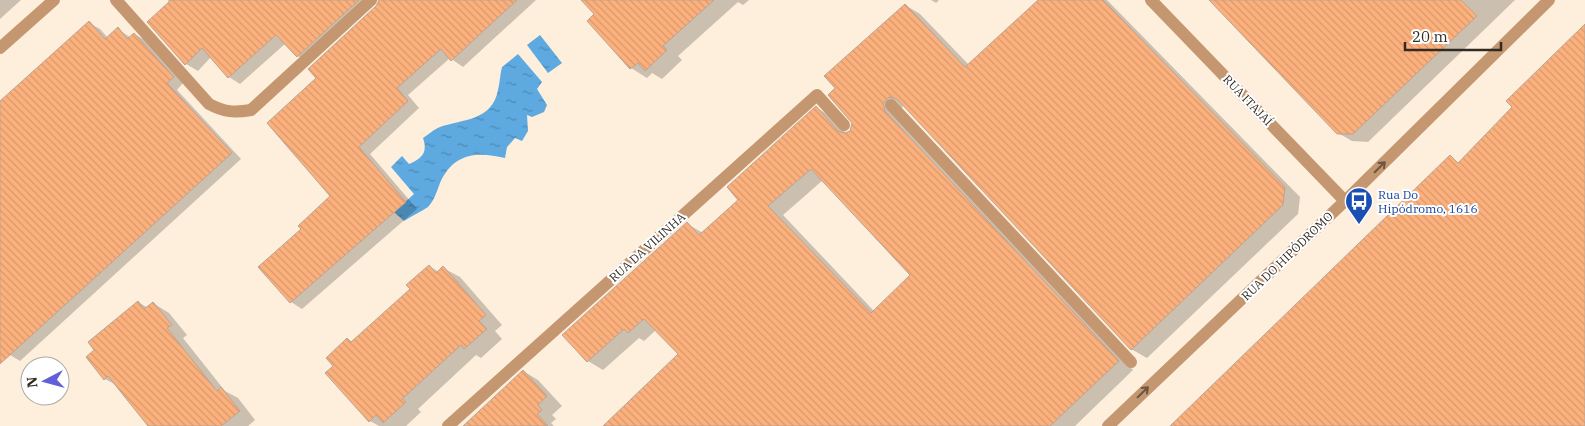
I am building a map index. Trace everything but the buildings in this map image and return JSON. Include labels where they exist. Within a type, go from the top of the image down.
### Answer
[{"type":"street","points":[[0,48],[54,0]]},
{"type":"street","points":[[116,0],[209,104],[222,111],[237,113],[251,110],[371,0]]},
{"type":"street","name":"RUA ITAJAÍ","points":[[1151,0],[1345,201]]},
{"type":"street","name":"RUA DO HIPÓDROMO","points":[[1112,424],[1345,201],[1549,0]]},
{"type":"street","name":"RUA DA VILINHA","points":[[448,426],[817,96],[844,124]]},
{"type":"street","points":[[891,105],[1130,362]]},
{"type":"water","points":[[540,35],[562,63],[548,73],[527,45]]},
{"type":"water","points":[[518,54],[542,82],[537,89],[547,105],[544,112],[532,117],[527,115],[528,131],[522,141],[515,138],[507,147],[505,158],[476,155],[459,160],[452,165],[445,173],[430,205],[404,221],[394,212],[414,194],[391,167],[402,156],[409,164],[417,160],[423,154],[425,148],[423,138],[436,129],[475,117],[490,108],[498,90],[502,67]]},
{"type":"place","name":"Rua Do Hipódromo, 1616","points":[[1359,225]]}]
